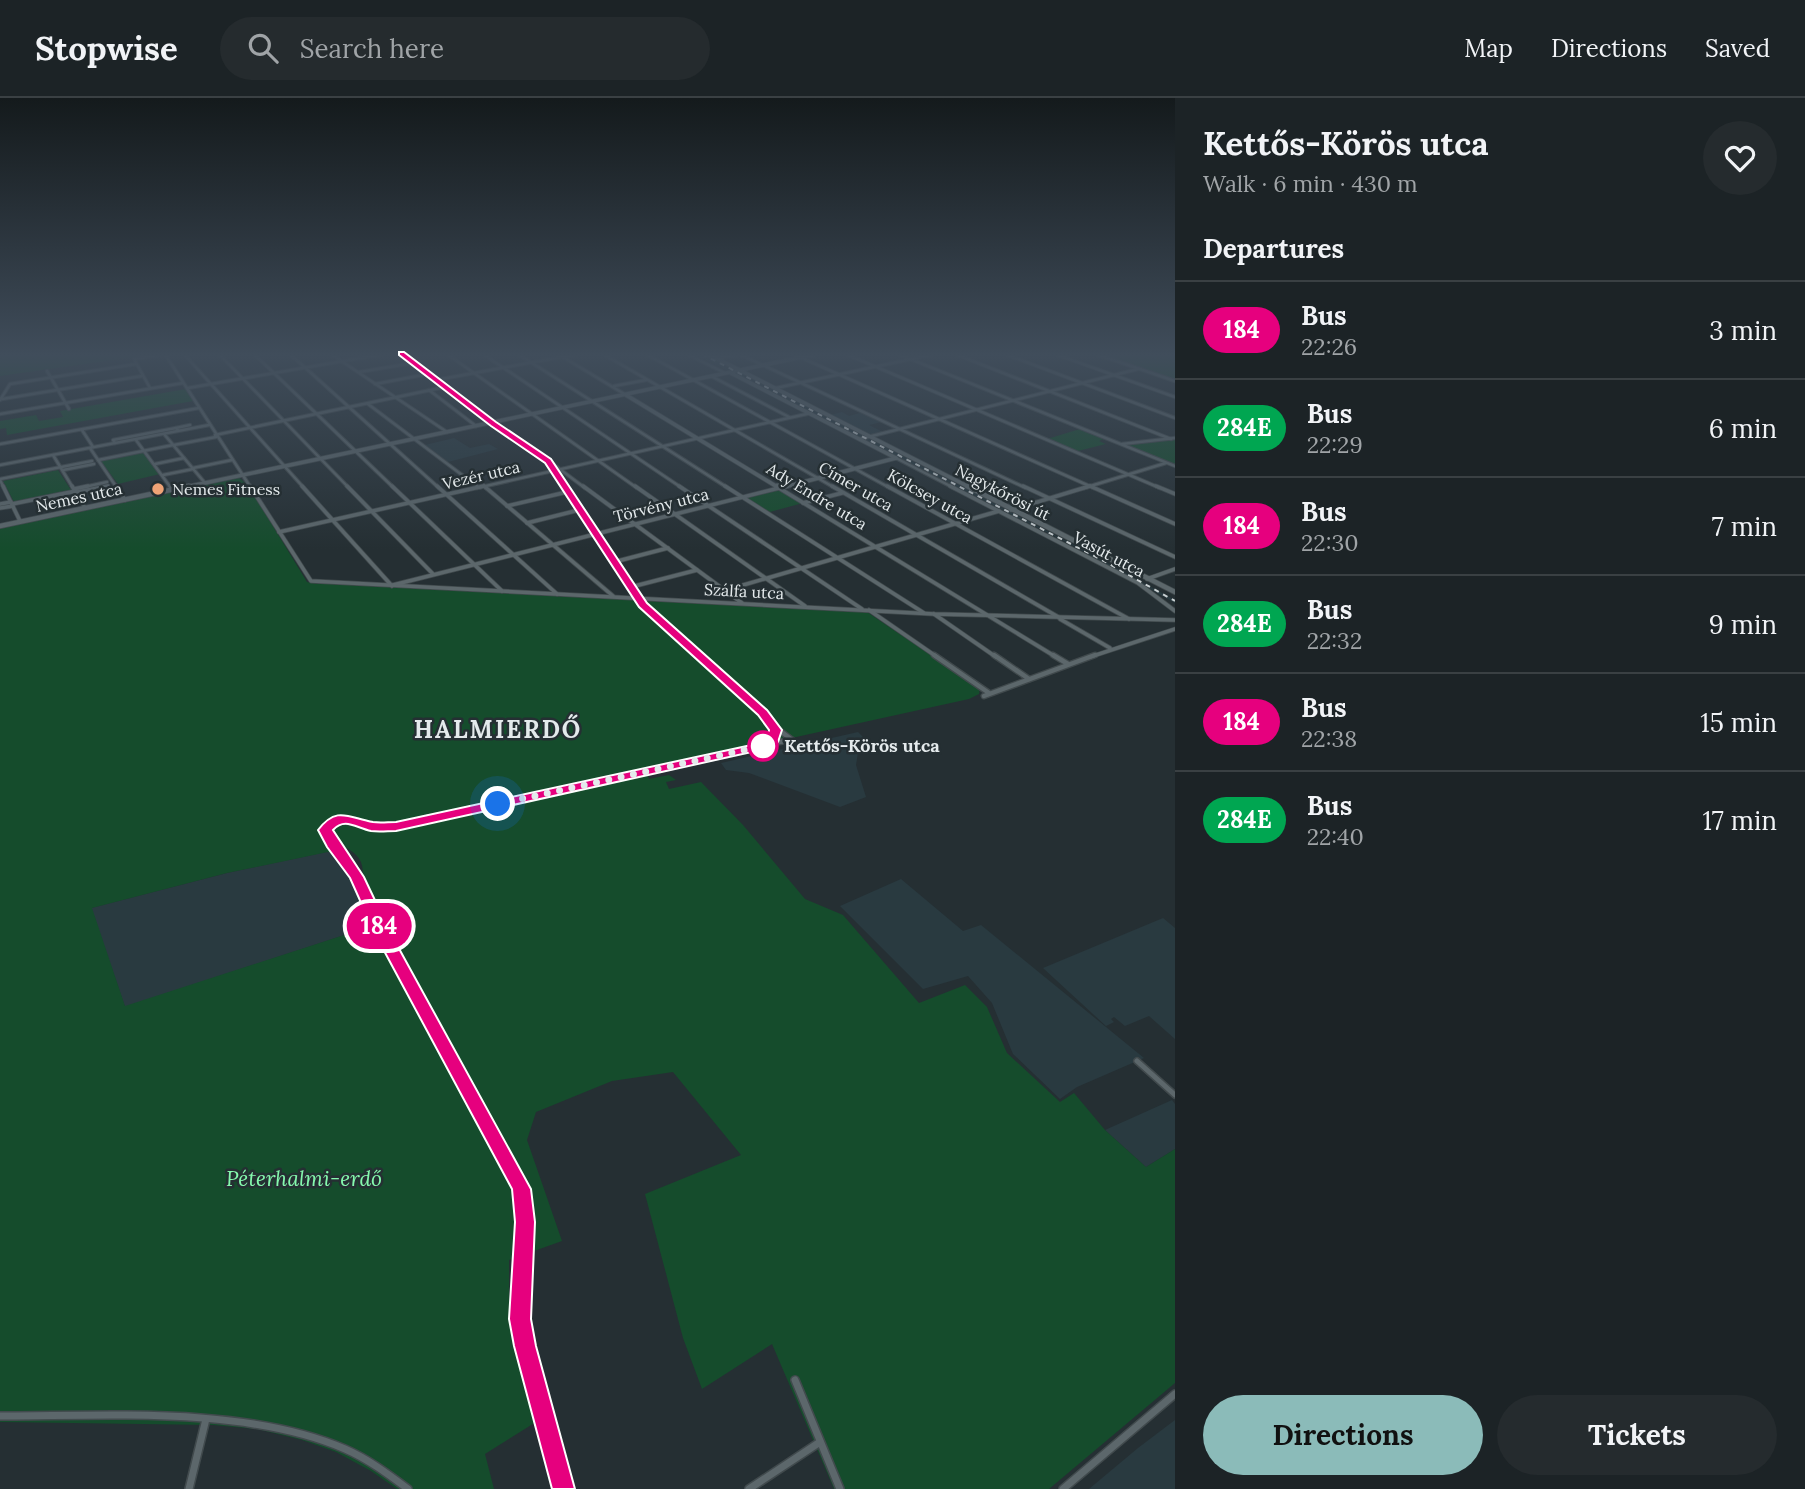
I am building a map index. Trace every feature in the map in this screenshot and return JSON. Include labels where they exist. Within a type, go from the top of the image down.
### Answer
[{"type":"street","points":[[0,444],[141,419]]},
{"type":"street","points":[[205,419],[279,532]]},
{"type":"street","points":[[242,419],[392,586]]},
{"type":"street","points":[[98,460],[291,419]]},
{"type":"street","points":[[322,419],[503,592]]},
{"type":"street","points":[[364,419],[558,594]]},
{"type":"street","points":[[387,419],[479,488]]},
{"type":"street","points":[[428,419],[447,432]]},
{"type":"street","points":[[466,419],[475,426]]},
{"type":"street","points":[[488,419],[562,469],[742,604]]},
{"type":"street","name":"Nemes utca","points":[[0,526],[507,419]]},
{"type":"street","points":[[539,419],[806,607]]},
{"type":"street","points":[[579,419],[803,567],[862,610]]},
{"type":"street","points":[[620,419],[924,613]]},
{"type":"street","name":"Ady Endre utca","points":[[665,419],[1068,664]]},
{"type":"street","name":"Címer utca","points":[[716,419],[1111,649]]},
{"type":"street","name":"Kölcsey utca","points":[[764,419],[1130,619]]},
{"type":"street","name":"Vezér utca","points":[[279,532],[785,419]]},
{"type":"street","name":"Vasút utca","points":[[822,419],[1143,586],[1175,611]]},
{"type":"street","name":"Nagykőrösi út","points":[[835,419],[1175,593]]},
{"type":"street","points":[[880,419],[1175,556]]},
{"type":"street","points":[[860,439],[939,419],[1175,524]]},
{"type":"street","points":[[997,419],[1175,494]]},
{"type":"street","points":[[1059,419],[1175,466]]},
{"type":"street","points":[[1123,419],[1173,438]]},
{"type":"street","points":[[285,420],[433,575]]},
{"type":"street","points":[[156,433],[164,434],[190,425]]},
{"type":"street","points":[[0,465],[156,433],[209,425]]},
{"type":"street","points":[[82,430],[125,500]]},
{"type":"street","points":[[164,434],[205,483]]},
{"type":"street","points":[[1121,444],[1173,438]]},
{"type":"street","points":[[133,439],[173,490]]},
{"type":"street","points":[[53,455],[85,508]]},
{"type":"street","points":[[154,463],[183,457]]},
{"type":"street","name":"Törvény utca","points":[[392,586],[897,458]]},
{"type":"street","points":[[163,475],[232,460]]},
{"type":"street","points":[[548,461],[638,598],[775,727],[799,745]]},
{"type":"street","points":[[20,522],[0,481],[93,463]]},
{"type":"street","points":[[1011,510],[1167,463]]},
{"type":"street","points":[[0,506],[108,484]]},
{"type":"street","points":[[484,486],[613,597]]},
{"type":"street","points":[[507,506],[567,492]]},
{"type":"street","points":[[803,503],[843,493]]},
{"type":"street","points":[[527,523],[579,510]]},
{"type":"street","points":[[726,590],[1000,511]]},
{"type":"street","name":"Szálfa utca","points":[[279,532],[311,581],[934,614],[1175,620]]},
{"type":"street","points":[[614,562],[669,548]]},
{"type":"street","points":[[631,588],[698,569]]},
{"type":"street","points":[[1147,579],[1175,569]]},
{"type":"street","points":[[869,610],[990,693]]},
{"type":"street","points":[[934,614],[1030,679]]},
{"type":"street","points":[[984,696],[1064,668],[1068,664],[1175,629]]},
{"type":"street","points":[[766,744],[775,736],[775,727]]},
{"type":"street","points":[[564,1489],[520,1319],[525,1222],[521,1189],[383,934],[357,877],[326,833],[327,827],[334,821],[347,818],[373,827],[396,826],[793,740]]},
{"type":"street","points":[[1137,1061],[1175,1095]]},
{"type":"street","points":[[795,1380],[840,1489]]},
{"type":"street","points":[[1063,1489],[1175,1394]]},
{"type":"street","points":[[0,1416],[206,1418],[257,1423],[301,1432],[375,1465],[408,1489]]},
{"type":"street","points":[[189,1489],[206,1418]]},
{"type":"street","points":[[749,1489],[820,1442]]},
{"type":"shaded area","points":[[823,419],[831,419],[1074,545],[1175,600],[1175,603],[1072,545]]},
{"type":"shaded area","points":[[838,419],[876,419],[882,422],[869,425],[883,432],[869,435]]},
{"type":"shaded area","points":[[454,438],[470,448],[489,444],[498,449],[448,462],[425,445]]},
{"type":"shaded area","points":[[858,732],[866,740],[859,747],[856,765],[866,797],[840,807],[749,773],[726,770],[721,763]]},
{"type":"shaded area","points":[[331,851],[343,866],[375,925],[125,1007],[91,908],[227,873]]},
{"type":"shaded area","points":[[901,879],[963,931],[981,925],[1144,1058],[1077,1087],[1060,1099],[1013,1054],[992,1003],[968,976],[923,989],[840,906]]},
{"type":"shaded area","points":[[1163,918],[1175,928],[1175,1039],[1149,1016],[1125,1026],[1114,1017],[1111,1019],[1114,1022],[1106,1026],[1043,968]]},
{"type":"shaded area","points":[[1172,1100],[1175,1104],[1175,1149],[1146,1167],[1105,1130]]},
{"type":"shaded area","points":[[1175,1420],[1175,1489],[1089,1489],[1138,1448]]},
{"type":"green space","points":[[95,419],[7,435],[6,428],[0,429],[0,421]]},
{"type":"green space","points":[[1080,429],[1104,439],[1099,441],[1106,444],[1078,451],[1047,439]]},
{"type":"green space","points":[[1175,438],[1175,467],[1119,445]]},
{"type":"green space","points":[[143,451],[160,474],[118,484],[100,460]]},
{"type":"green space","points":[[58,470],[71,490],[14,502],[3,481]]},
{"type":"green space","name":"Péterhalmi-erdő","points":[[238,477],[248,485],[307,582],[867,612],[980,688],[979,694],[969,699],[646,770],[649,779],[669,775],[676,780],[666,782],[669,789],[701,782],[743,825],[805,899],[843,915],[919,1003],[965,985],[987,1007],[1007,1053],[1060,1102],[1074,1093],[1105,1130],[1146,1167],[1175,1149],[1175,1383],[1049,1489],[834,1489],[772,1344],[702,1389],[683,1338],[645,1194],[741,1155],[673,1072],[612,1081],[536,1112],[527,1140],[562,1241],[509,1260],[509,1321],[536,1422],[485,1454],[494,1489],[397,1489],[336,1452],[257,1429],[213,1425],[0,1422],[0,527]],"holes":[[[347,848],[360,859],[363,868],[361,885],[355,887],[375,925],[125,1006],[92,908],[227,873]]]},
{"type":"green space","points":[[779,488],[803,503],[766,513],[743,497]]},
{"type":"railway","points":[[828,419],[1102,560],[1175,601]]},
{"type":"bus line","name":"184","points":[[488,419],[548,461],[643,605],[762,713],[776,730],[774,739],[761,747],[605,782],[383,828],[347,818],[338,819],[328,825],[326,830],[332,844],[357,877],[361,891],[383,934],[521,1189],[525,1222],[520,1319],[564,1489]]},
{"type":"place","name":"Nemes Fitness","points":[[158,489]]},
{"type":"place","name":"Kettős-Körös utca","points":[[763,746]]},
{"type":"district","name":"HALMIERDŐ","points":[[498,730]]},
{"type":"route","points":[[498,804],[763,746]]}]
